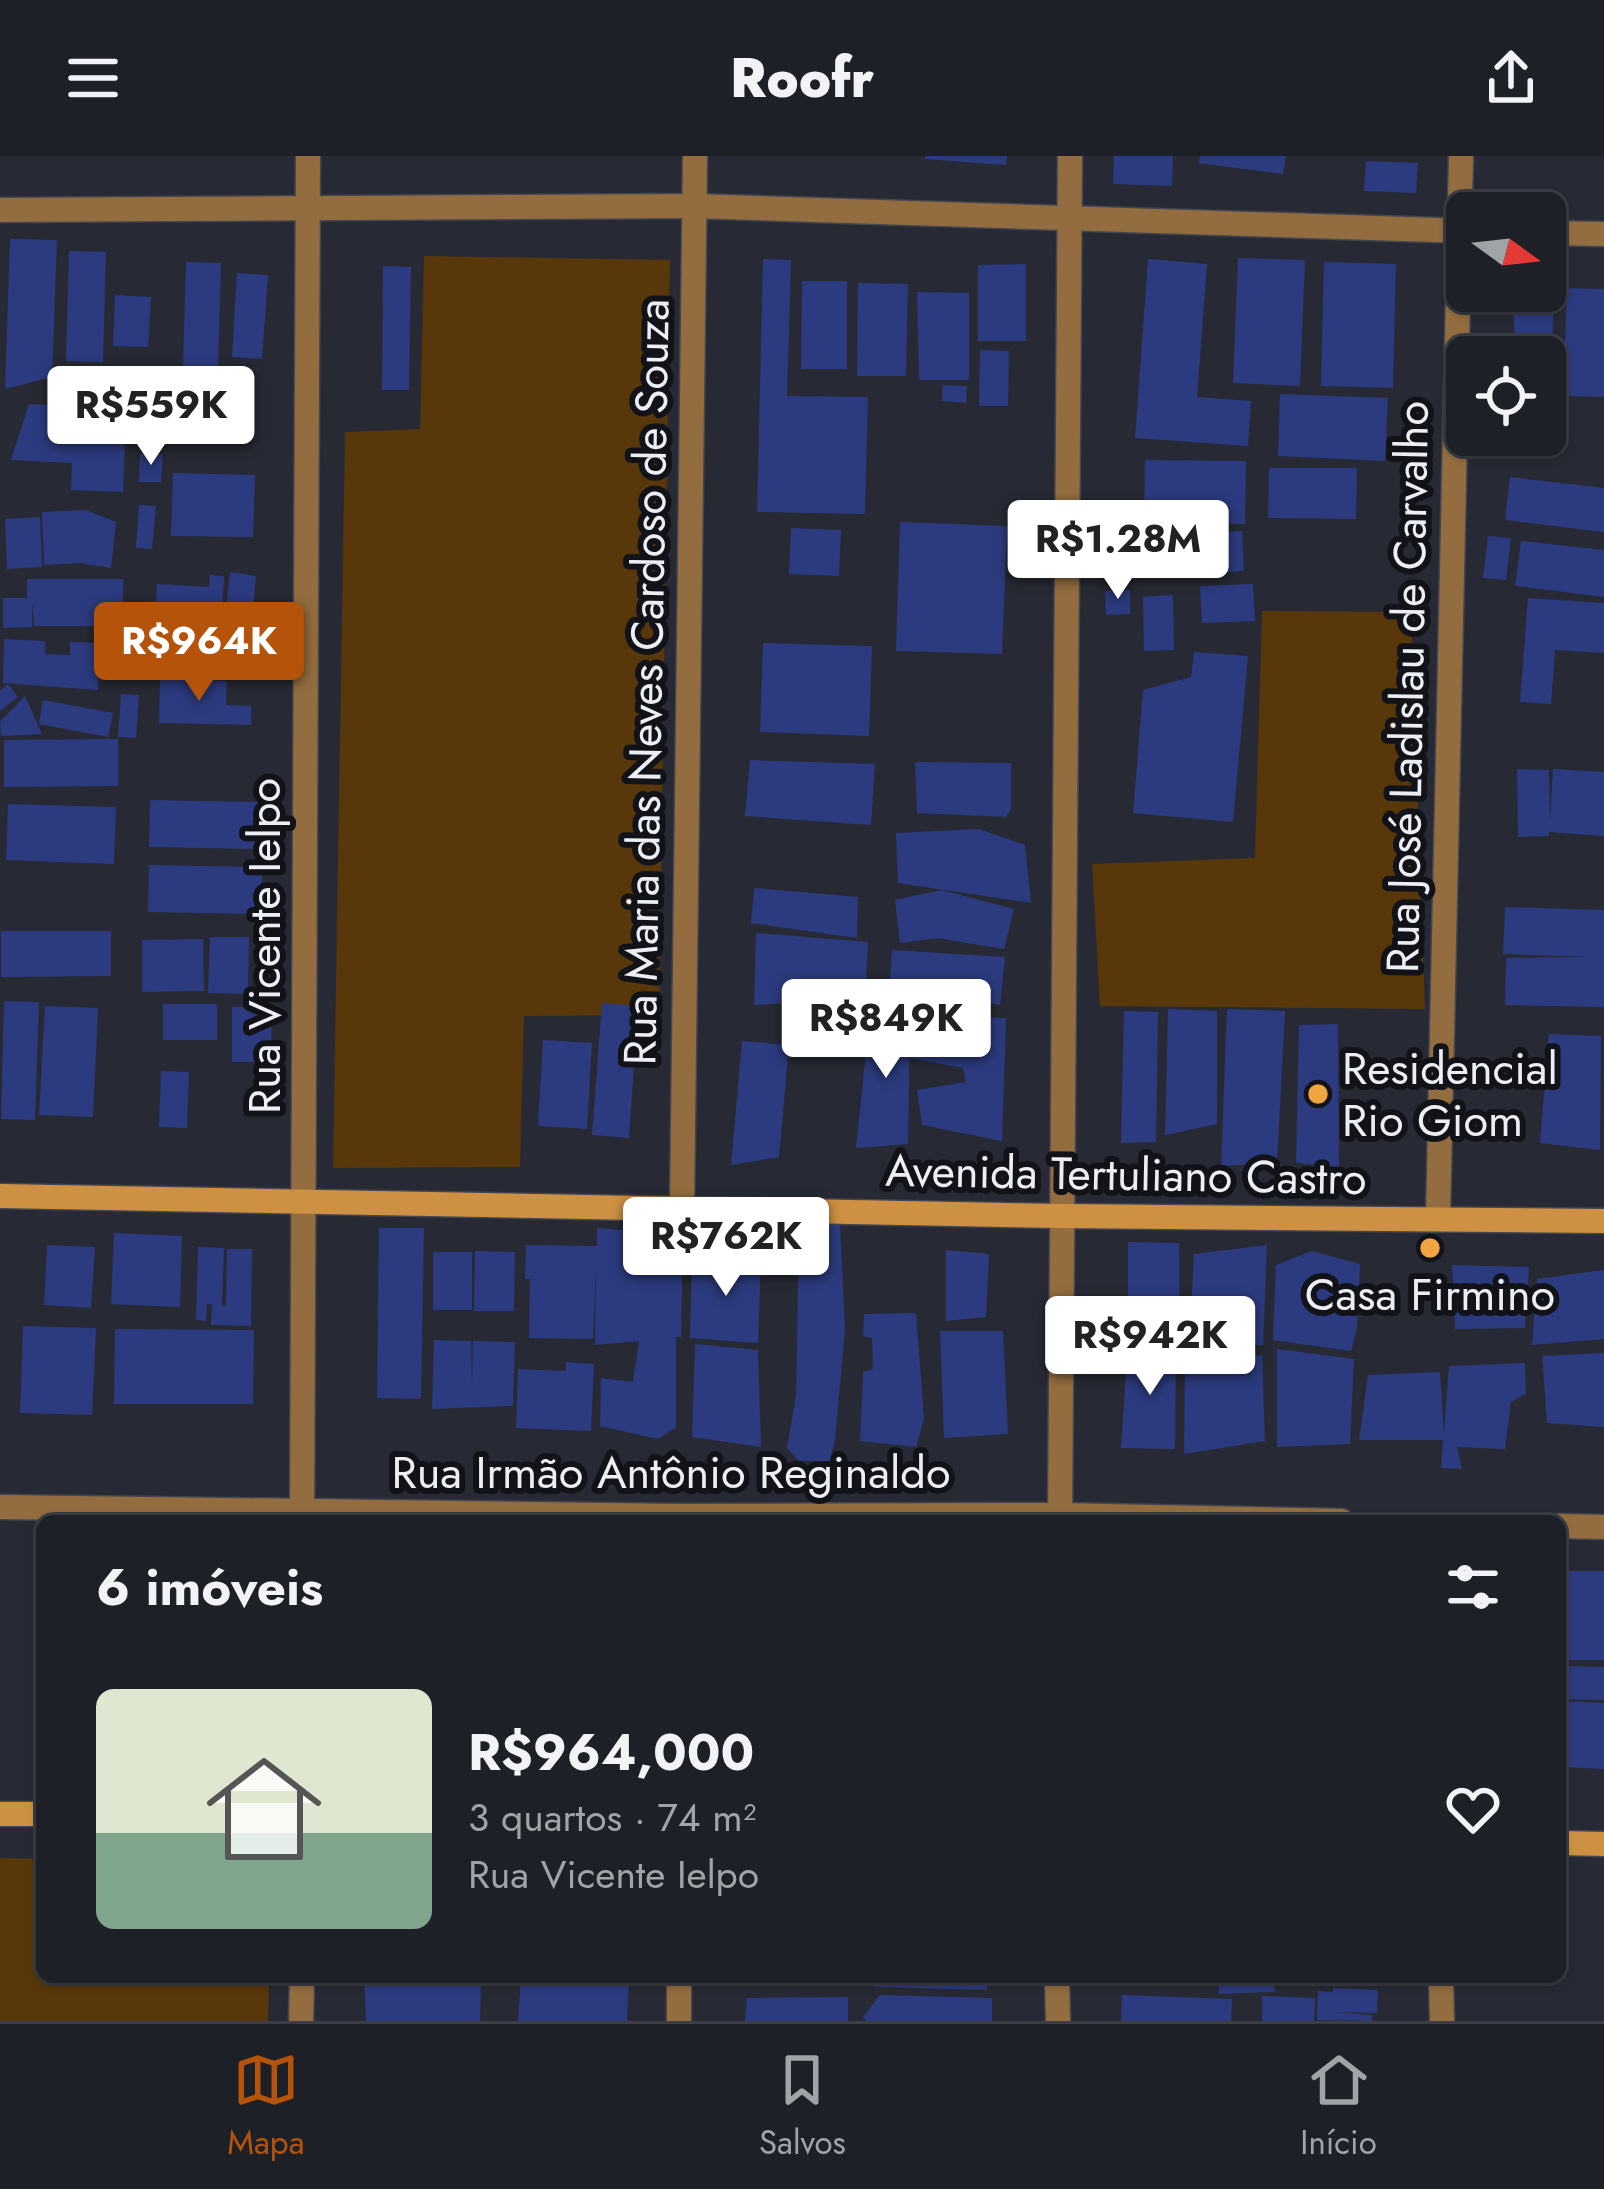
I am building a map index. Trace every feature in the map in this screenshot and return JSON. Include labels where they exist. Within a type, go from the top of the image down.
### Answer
[{"type":"street","name":"Rua Vicente Ielpo","points":[[302,1515],[308,156]]},
{"type":"street","name":"Rua Maria das Neves Cardoso de Souza","points":[[682,1209],[695,156]]},
{"type":"street","points":[[1060,1515],[1070,156]]},
{"type":"street","name":"Rua José Ladislau de Carvalho","points":[[1461,156],[1461,192]]},
{"type":"street","points":[[0,210],[694,206],[1446,230]]},
{"type":"street","points":[[1566,233],[1604,234]]},
{"type":"street","name":"Rua José Ladislau de Carvalho","points":[[1438,1219],[1460,312]]},
{"type":"street","name":"Avenida Tertuliano Castro","points":[[0,1196],[1604,1221]]},
{"type":"street","name":"Rua Irmão Antônio Reginaldo","points":[[0,1507],[268,1515]]},
{"type":"street","points":[[1566,1526],[1604,1527]]},
{"type":"street","points":[[0,1814],[36,1814]]},
{"type":"street","points":[[1566,1843],[1604,1844]]},
{"type":"street","points":[[302,1983],[302,2021]]},
{"type":"street","points":[[679,1983],[679,2021]]},
{"type":"street","points":[[1057,1983],[1058,2021]]},
{"type":"street","points":[[1441,1983],[1442,2021]]},
{"type":"shaded area","points":[[424,256],[670,260],[659,1015],[524,1016],[520,1167],[333,1168],[345,432],[420,429]]},
{"type":"shaded area","points":[[1262,611],[1411,612],[1425,1009],[1100,1006],[1092,864],[1255,858]]},
{"type":"shaded area","points":[[0,1858],[36,1859],[36,1983],[269,1983],[268,2021],[0,2021]]},
{"type":"building","points":[[925,156],[1007,156],[1006,165]]},
{"type":"building","points":[[1114,156],[1173,156],[1172,186],[1113,184]]},
{"type":"building","points":[[1200,156],[1286,156],[1283,174],[1199,163]]},
{"type":"building","points":[[1366,161],[1418,163],[1416,193],[1364,191]]},
{"type":"building","points":[[10,239],[57,240],[52,377],[5,389]]},
{"type":"building","points":[[69,251],[106,252],[103,362],[66,361]]},
{"type":"building","points":[[1238,258],[1305,260],[1300,386],[1233,383]]},
{"type":"building","points":[[763,259],[791,260],[787,396],[868,397],[865,514],[757,512]]},
{"type":"building","points":[[1148,259],[1207,264],[1197,397],[1251,401],[1248,446],[1135,438]]},
{"type":"building","points":[[186,262],[221,263],[218,367],[183,366]]},
{"type":"building","points":[[1324,262],[1396,264],[1393,388],[1321,386]]},
{"type":"building","points":[[1026,264],[1026,341],[978,341],[978,265]]},
{"type":"building","points":[[383,266],[411,267],[409,390],[382,390]]},
{"type":"building","points":[[237,273],[268,275],[262,359],[232,357]]},
{"type":"building","points":[[802,281],[847,281],[847,369],[801,369]]},
{"type":"building","points":[[858,283],[908,284],[906,376],[857,376]]},
{"type":"building","points":[[1567,288],[1604,289],[1604,397],[1566,396]]},
{"type":"building","points":[[917,292],[969,293],[969,380],[919,380]]},
{"type":"building","points":[[115,295],[151,297],[148,347],[113,346]]},
{"type":"building","points":[[1514,312],[1553,312],[1553,336],[1514,336]]},
{"type":"building","points":[[980,350],[1009,351],[1008,406],[979,406]]},
{"type":"building","points":[[943,385],[967,386],[966,403],[942,401]]},
{"type":"building","points":[[1280,394],[1388,398],[1385,461],[1278,456]]},
{"type":"building","points":[[29,404],[126,408],[123,492],[71,490],[72,463],[11,460]]},
{"type":"building","points":[[140,454],[163,454],[161,482],[139,482]]},
{"type":"building","points":[[1145,460],[1246,461],[1245,524],[1144,522]]},
{"type":"building","points":[[1269,468],[1357,468],[1356,519],[1268,518]]},
{"type":"building","points":[[173,473],[255,475],[253,537],[171,536]]},
{"type":"building","points":[[1510,477],[1604,488],[1604,532],[1505,520]]},
{"type":"building","points":[[139,505],[156,506],[152,549],[136,548]]},
{"type":"building","points":[[86,510],[116,522],[111,568],[80,563],[44,565],[42,512]]},
{"type":"building","points":[[40,517],[42,567],[7,569],[5,519]]},
{"type":"building","points":[[900,522],[1007,526],[1002,654],[896,651]]},
{"type":"building","points":[[791,528],[841,530],[839,576],[789,574]]},
{"type":"building","points":[[1242,531],[1244,571],[1150,576],[1148,536]]},
{"type":"building","points":[[1488,536],[1511,538],[1506,580],[1483,578]]},
{"type":"building","points":[[1521,541],[1604,550],[1604,597],[1515,586]]},
{"type":"building","points":[[230,572],[256,576],[251,632],[224,629]]},
{"type":"building","points":[[210,575],[224,576],[221,629],[155,625],[157,584],[209,587]]},
{"type":"building","points":[[27,579],[123,579],[123,626],[34,626],[32,601],[32,627],[3,628],[3,598],[27,598]]},
{"type":"building","points":[[1253,584],[1255,621],[1202,623],[1200,586]]},
{"type":"building","points":[[1130,590],[1130,614],[1106,615],[1105,591]]},
{"type":"building","points":[[1173,595],[1174,650],[1144,651],[1143,597]]},
{"type":"building","points":[[1528,598],[1604,603],[1604,653],[1555,650],[1551,704],[1520,702]]},
{"type":"building","points":[[157,633],[258,636],[257,679],[155,677]]},
{"type":"building","points":[[4,639],[45,641],[45,654],[70,655],[70,642],[100,643],[98,690],[3,683]]},
{"type":"building","points":[[763,643],[872,646],[869,736],[760,732]]},
{"type":"building","points":[[1194,652],[1248,656],[1233,822],[1133,813],[1143,690],[1191,677]]},
{"type":"building","points":[[160,679],[227,681],[226,705],[251,706],[251,725],[159,723]]},
{"type":"building","points":[[8,684],[18,697],[0,711],[0,691]]},
{"type":"building","points":[[121,694],[139,695],[136,738],[118,737]]},
{"type":"building","points":[[25,696],[42,734],[1,736],[0,722]]},
{"type":"building","points":[[43,700],[113,713],[108,737],[39,724]]},
{"type":"building","points":[[118,739],[118,786],[4,787],[4,740]]},
{"type":"building","points":[[750,760],[875,764],[871,825],[745,816]]},
{"type":"building","points":[[915,762],[1011,763],[1011,809],[1006,817],[917,813]]},
{"type":"building","points":[[1517,769],[1549,770],[1550,823],[1553,769],[1604,772],[1604,836],[1549,832],[1549,836],[1518,837]]},
{"type":"building","points":[[150,800],[261,802],[260,849],[149,847]]},
{"type":"building","points":[[8,804],[116,807],[114,864],[6,860]]},
{"type":"building","points":[[979,829],[1025,845],[1031,903],[898,883],[896,833]]},
{"type":"building","points":[[149,865],[262,867],[261,914],[148,912]]},
{"type":"building","points":[[754,888],[858,897],[857,938],[751,923]]},
{"type":"building","points":[[941,890],[1014,909],[1004,949],[937,938],[900,943],[895,900]]},
{"type":"building","points":[[1505,907],[1604,910],[1604,1007],[1505,1005],[1506,958],[1593,957],[1503,954]]},
{"type":"building","points":[[1,931],[111,931],[111,976],[1,977]]},
{"type":"building","points":[[756,933],[868,942],[860,999],[754,1005]]},
{"type":"building","points":[[210,937],[249,937],[248,994],[208,993]]},
{"type":"building","points":[[203,939],[204,991],[142,992],[142,940]]},
{"type":"building","points":[[892,950],[1005,957],[1000,1005],[947,996],[889,998]]},
{"type":"building","points":[[4,1001],[39,1002],[35,1120],[1,1119]]},
{"type":"building","points":[[602,1003],[638,1006],[629,1138],[592,1135]]},
{"type":"building","points":[[163,1004],[217,1004],[217,1040],[163,1040]]},
{"type":"building","points":[[45,1006],[98,1008],[93,1117],[39,1115]]},
{"type":"building","points":[[232,1007],[272,1007],[271,1062],[232,1062]]},
{"type":"building","points":[[871,1007],[910,1011],[908,1144],[856,1148]]},
{"type":"building","points":[[1168,1009],[1217,1011],[1217,1124],[1165,1135]]},
{"type":"building","points":[[1227,1009],[1285,1011],[1277,1163],[1221,1166]]},
{"type":"building","points":[[1124,1011],[1158,1012],[1156,1142],[1121,1143]]},
{"type":"building","points":[[921,1015],[1006,1018],[1002,1141],[922,1125],[917,1090],[966,1082],[963,1068],[909,1058]]},
{"type":"building","name":"Residencial Rio Giom","points":[[1338,1024],[1339,1167],[1296,1163],[1299,1025]]},
{"type":"building","points":[[1549,1034],[1601,1036],[1600,1150],[1540,1143]]},
{"type":"building","points":[[543,1040],[592,1043],[587,1129],[538,1126]]},
{"type":"building","points":[[742,1041],[789,1045],[779,1157],[731,1165]]},
{"type":"building","points":[[161,1071],[189,1072],[187,1128],[159,1127]]},
{"type":"building","points":[[809,1219],[840,1225],[845,1329],[829,1463],[798,1460],[787,1448],[796,1396],[799,1232]]},
{"type":"building","points":[[379,1228],[424,1228],[421,1399],[377,1398]]},
{"type":"building","points":[[597,1228],[683,1235],[676,1427],[658,1439],[600,1426],[601,1378],[633,1382],[639,1341],[595,1345],[596,1269],[593,1339],[529,1338],[526,1245],[597,1246]]},
{"type":"building","points":[[114,1233],[182,1236],[180,1307],[111,1304]]},
{"type":"building","points":[[1128,1242],[1179,1243],[1180,1327],[1128,1327]]},
{"type":"building","points":[[47,1245],[95,1247],[91,1308],[44,1305]]},
{"type":"building","points":[[1267,1245],[1263,1345],[1189,1349],[1194,1254]]},
{"type":"building","points":[[198,1247],[224,1248],[222,1306],[226,1306],[227,1249],[252,1249],[251,1326],[211,1325],[212,1304],[207,1304],[206,1321],[196,1320]]},
{"type":"building","points":[[946,1250],[989,1254],[986,1317],[946,1321]]},
{"type":"building","points":[[475,1251],[515,1252],[514,1311],[474,1311]]},
{"type":"building","points":[[1312,1251],[1360,1264],[1357,1328],[1351,1351],[1273,1340],[1276,1265]]},
{"type":"building","points":[[433,1252],[472,1252],[472,1310],[433,1310]]},
{"type":"building","points":[[692,1258],[761,1258],[758,1343],[690,1338]]},
{"type":"building","points":[[1452,1265],[1529,1267],[1525,1328],[1455,1329]]},
{"type":"building","points":[[1604,1270],[1604,1339],[1532,1345],[1537,1279]]},
{"type":"building","points":[[916,1313],[924,1419],[916,1447],[860,1441],[863,1372],[873,1369],[872,1338],[863,1336],[864,1314]]},
{"type":"building","points":[[23,1326],[96,1328],[92,1415],[20,1413]]},
{"type":"building","points":[[115,1329],[254,1330],[253,1404],[114,1404]]},
{"type":"building","points":[[940,1331],[1003,1331],[1008,1434],[944,1438]]},
{"type":"building","points":[[434,1340],[471,1341],[472,1384],[473,1341],[515,1342],[513,1406],[432,1409]]},
{"type":"building","points":[[695,1344],[758,1350],[761,1447],[692,1437]]},
{"type":"building","points":[[1128,1346],[1176,1347],[1175,1449],[1121,1448]]},
{"type":"building","points":[[1277,1349],[1354,1359],[1350,1444],[1277,1447]]},
{"type":"building","points":[[1604,1353],[1604,1427],[1547,1423],[1542,1356]]},
{"type":"building","points":[[1185,1355],[1262,1355],[1265,1441],[1184,1454]]},
{"type":"building","points":[[566,1362],[594,1364],[591,1431],[516,1428],[518,1369],[566,1371]]},
{"type":"building","points":[[1525,1363],[1526,1394],[1511,1402],[1505,1449],[1457,1447],[1462,1469],[1441,1468],[1443,1440],[1359,1440],[1368,1375],[1440,1372],[1444,1434],[1449,1366]]},
{"type":"building","points":[[1566,1571],[1604,1571],[1604,1660],[1566,1660]]},
{"type":"building","points":[[1566,1666],[1604,1667],[1604,1700],[1566,1699]]},
{"type":"building","points":[[1566,1701],[1604,1703],[1604,1769],[1566,1767]]},
{"type":"building","points":[[364,1983],[481,1986],[480,2021],[366,2021]]},
{"type":"building","points":[[521,1983],[629,1983],[627,2021],[518,2021]]},
{"type":"building","points":[[875,1983],[988,1983],[987,1990],[875,1987]]},
{"type":"building","points":[[1218,1983],[1274,1983],[1275,1992],[1219,1994]]},
{"type":"building","points":[[1333,1988],[1378,1990],[1377,2013],[1332,2012],[1372,2015],[1372,2021],[1317,2020],[1318,1991],[1333,1992]]},
{"type":"building","points":[[880,1995],[992,1998],[992,2021],[867,2021],[863,2017]]},
{"type":"building","points":[[1122,1995],[1232,1999],[1231,2021],[1121,2021]]},
{"type":"building","points":[[1262,1996],[1315,1998],[1314,2021],[1262,2021]]},
{"type":"building","points":[[848,1997],[848,2021],[745,2021],[747,1998]]},
{"type":"place","name":"Residencial Rio Giom","points":[[1318,1094]]},
{"type":"place","name":"Casa Firmino","points":[[1430,1248]]}]
